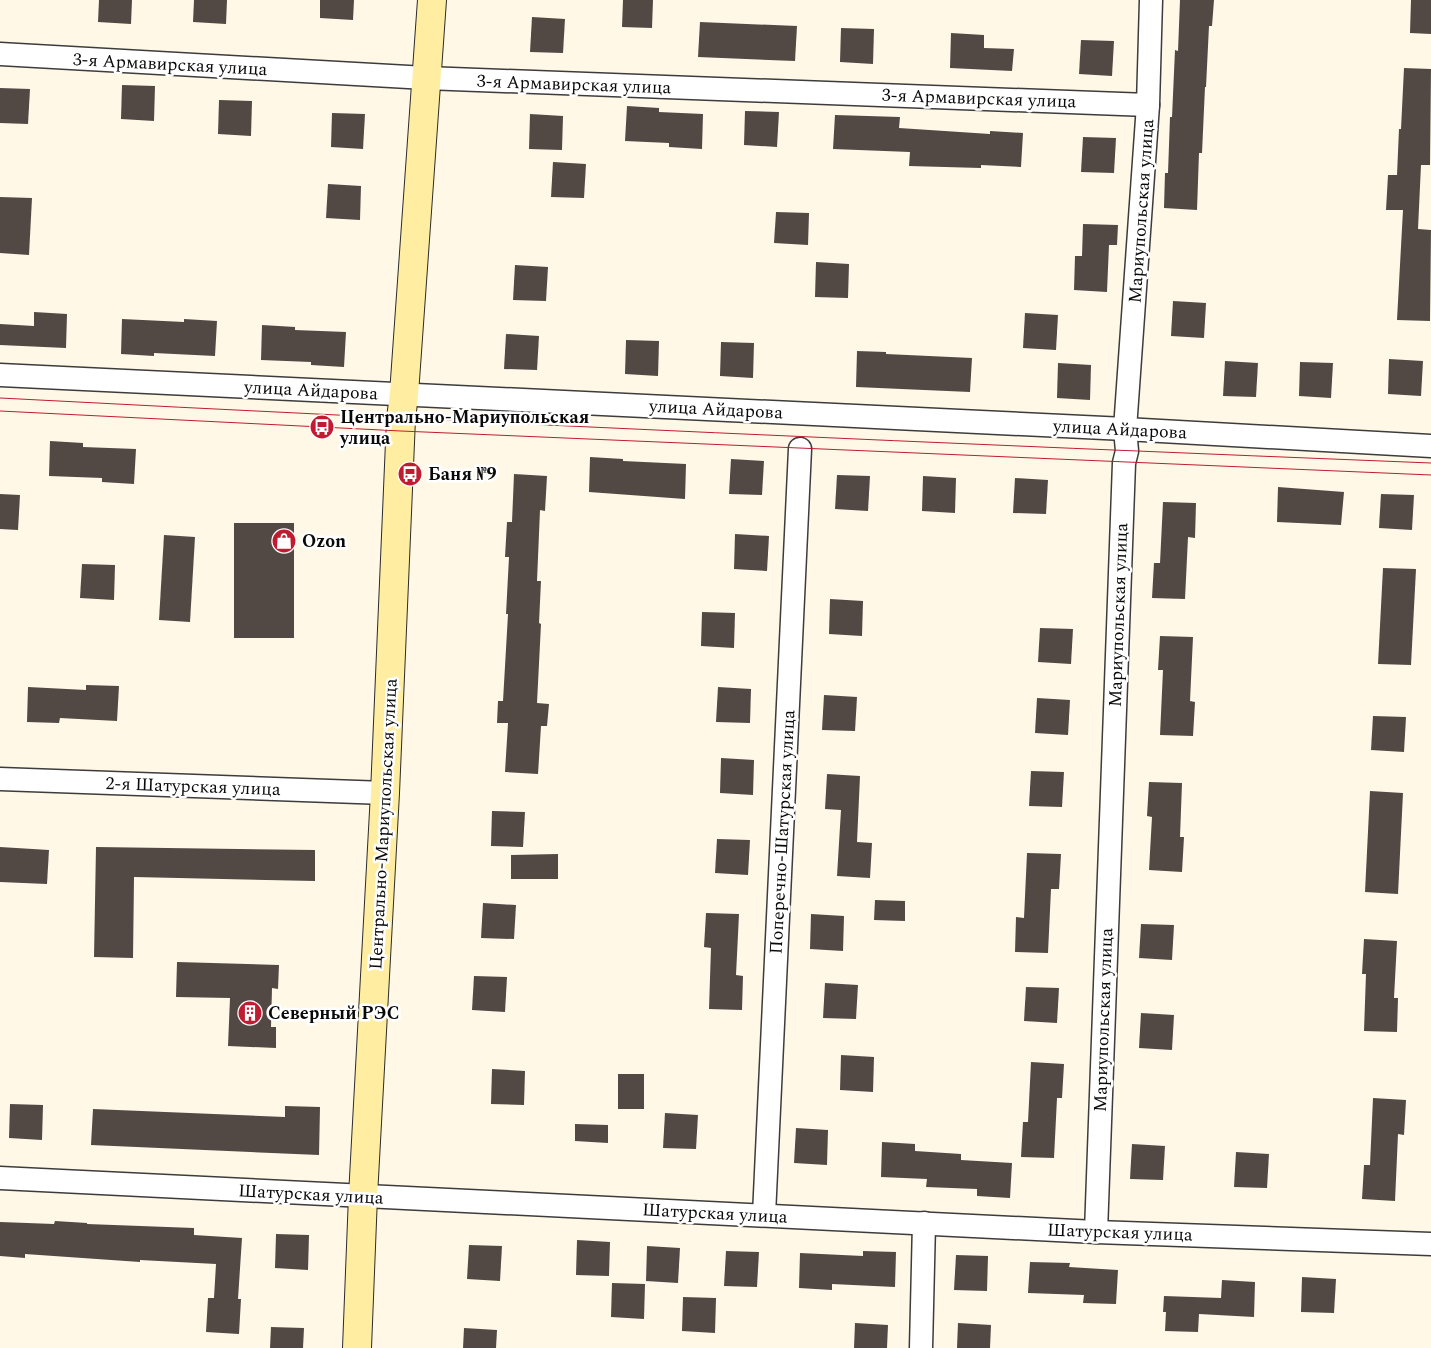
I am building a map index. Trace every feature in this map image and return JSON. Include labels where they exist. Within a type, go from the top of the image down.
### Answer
[{"type":"street","name":"Центрально-Мариупольская улица","points":[[357,1348],[363,1196],[386,793],[401,419],[432,0]]},
{"type":"street","name":"Мариупольская улица","points":[[1096,1232],[1124,462],[1126,451],[1125,430],[1148,105],[1150,0]]},
{"type":"street","name":"3-я Армавирская улица","points":[[0,54],[426,78],[1148,105]]},
{"type":"street","name":"улица Айдарова","points":[[0,375],[1431,446]]},
{"type":"street","name":"Поперечно-Шатурская улица","points":[[764,1215],[800,450]]},
{"type":"street","name":"2-я Шатурская улица","points":[[0,779],[386,793]]},
{"type":"street","name":"Шатурская улица","points":[[0,1178],[1096,1232],[1431,1244]]},
{"type":"street","points":[[921,1348],[924,1223]]},
{"type":"building","points":[[99,0],[132,0],[131,24],[98,22]]},
{"type":"building","points":[[194,0],[227,0],[226,24],[193,22]]},
{"type":"building","points":[[320,0],[354,0],[353,20],[320,18]]},
{"type":"building","points":[[623,0],[653,0],[652,28],[622,27]]},
{"type":"building","points":[[1180,0],[1214,0],[1212,26],[1209,26],[1202,153],[1199,153],[1197,210],[1164,208],[1165,173],[1168,173],[1170,117],[1172,117],[1175,50],[1178,51]]},
{"type":"building","points":[[1411,0],[1431,0],[1431,34],[1410,33]]},
{"type":"building","points":[[532,17],[565,19],[563,53],[530,52]]},
{"type":"building","points":[[700,22],[797,26],[795,61],[698,57]]},
{"type":"building","points":[[841,28],[874,29],[873,64],[840,62]]},
{"type":"building","points":[[951,33],[984,35],[984,48],[1014,49],[1012,71],[950,68]]},
{"type":"building","points":[[1081,40],[1114,41],[1112,76],[1079,74]]},
{"type":"building","points":[[1404,68],[1431,69],[1430,165],[1421,165],[1418,229],[1431,230],[1430,321],[1397,320],[1403,210],[1386,210],[1388,175],[1397,175]]},
{"type":"building","points":[[122,85],[155,86],[154,121],[121,119]]},
{"type":"building","points":[[0,88],[30,89],[28,124],[0,123]]},
{"type":"building","points":[[219,100],[252,101],[251,136],[218,134]]},
{"type":"building","points":[[627,106],[659,108],[659,112],[703,114],[702,149],[669,147],[669,143],[625,141]]},
{"type":"building","points":[[745,111],[779,112],[777,147],[744,145]]},
{"type":"building","points":[[332,113],[365,114],[363,149],[331,147]]},
{"type":"building","points":[[530,114],[563,116],[562,150],[529,149]]},
{"type":"building","points":[[835,115],[900,117],[899,128],[990,134],[990,131],[1023,133],[1021,167],[981,165],[981,168],[909,166],[910,152],[833,149]]},
{"type":"building","points":[[1083,137],[1116,138],[1114,173],[1081,172]]},
{"type":"building","points":[[553,162],[586,164],[584,198],[551,197]]},
{"type":"building","points":[[328,184],[361,186],[360,220],[326,218]]},
{"type":"building","points":[[0,197],[32,198],[29,255],[0,253]]},
{"type":"building","points":[[776,212],[809,213],[808,245],[774,243]]},
{"type":"building","points":[[1083,224],[1118,225],[1117,245],[1109,245],[1107,292],[1074,290],[1075,256],[1082,256]]},
{"type":"building","points":[[816,262],[849,264],[848,298],[815,297]]},
{"type":"building","points":[[515,265],[548,267],[546,301],[513,300]]},
{"type":"building","points":[[1173,301],[1206,303],[1204,338],[1171,336]]},
{"type":"building","points":[[34,312],[67,314],[66,348],[0,345],[0,324],[34,326]]},
{"type":"building","points":[[1025,313],[1058,315],[1056,350],[1023,348]]},
{"type":"building","points":[[122,319],[184,322],[184,319],[217,321],[215,356],[154,353],[154,356],[121,354]]},
{"type":"building","points":[[262,325],[295,327],[295,330],[346,332],[344,367],[311,365],[311,362],[261,360]]},
{"type":"building","points":[[506,334],[539,336],[537,370],[504,369]]},
{"type":"building","points":[[626,340],[659,341],[658,376],[625,374]]},
{"type":"building","points":[[721,342],[754,343],[753,378],[720,376]]},
{"type":"building","points":[[857,351],[972,358],[970,392],[856,387]]},
{"type":"building","points":[[1389,359],[1423,361],[1421,396],[1388,394]]},
{"type":"building","points":[[1225,361],[1258,363],[1256,397],[1223,396]]},
{"type":"building","points":[[1300,362],[1333,363],[1331,398],[1299,396]]},
{"type":"building","points":[[1058,363],[1091,365],[1090,400],[1057,398]]},
{"type":"building","points":[[50,441],[83,443],[83,447],[136,449],[134,484],[102,482],[102,478],[49,476]]},
{"type":"building","points":[[590,457],[623,459],[623,461],[686,464],[685,499],[589,492]]},
{"type":"building","points":[[731,459],[764,461],[762,495],[729,494]]},
{"type":"building","points":[[514,474],[547,476],[545,511],[540,510],[537,581],[541,581],[539,623],[541,624],[537,703],[549,704],[547,726],[541,726],[538,774],[505,772],[508,723],[497,723],[498,701],[503,701],[509,557],[505,557],[507,522],[512,522]]},
{"type":"building","points":[[837,475],[870,476],[868,511],[835,509]]},
{"type":"building","points":[[923,476],[956,478],[955,513],[922,511]]},
{"type":"building","points":[[1015,478],[1048,480],[1046,514],[1013,513]]},
{"type":"building","points":[[1278,487],[1344,492],[1341,525],[1277,522]]},
{"type":"building","points":[[0,494],[20,495],[18,530],[0,529]]},
{"type":"building","points":[[1381,494],[1414,495],[1412,530],[1379,528]]},
{"type":"building","points":[[1163,502],[1196,503],[1195,538],[1188,537],[1185,599],[1152,598],[1154,563],[1160,563]]},
{"type":"building","points":[[234,523],[294,523],[294,638],[234,638]]},
{"type":"building","points":[[735,534],[769,536],[767,571],[734,569]]},
{"type":"building","points":[[164,535],[195,537],[190,622],[159,620]]},
{"type":"building","points":[[82,564],[115,565],[114,600],[80,598]]},
{"type":"building","points":[[1383,568],[1416,569],[1411,665],[1378,664]]},
{"type":"building","points":[[830,599],[863,601],[862,636],[829,634]]},
{"type":"building","points":[[702,612],[735,613],[734,648],[701,646]]},
{"type":"building","points":[[1040,628],[1073,629],[1071,664],[1038,662]]},
{"type":"building","points":[[1160,636],[1193,637],[1190,701],[1195,702],[1193,736],[1160,735],[1163,670],[1158,670]]},
{"type":"building","points":[[86,685],[119,686],[117,721],[60,718],[59,723],[27,722],[28,687],[86,690]]},
{"type":"building","points":[[718,687],[751,689],[750,723],[716,722]]},
{"type":"building","points":[[824,695],[857,697],[855,731],[822,730]]},
{"type":"building","points":[[1037,698],[1070,700],[1068,735],[1035,733]]},
{"type":"building","points":[[1373,716],[1406,717],[1404,752],[1371,750]]},
{"type":"building","points":[[721,758],[754,760],[753,795],[720,793]]},
{"type":"building","points":[[1031,771],[1064,772],[1062,807],[1029,806]]},
{"type":"building","points":[[827,774],[860,776],[857,842],[872,843],[870,878],[837,876],[841,810],[825,809]]},
{"type":"building","points":[[1149,782],[1182,783],[1180,837],[1184,837],[1182,872],[1149,870],[1152,817],[1147,816]]},
{"type":"building","points":[[1370,791],[1403,793],[1398,894],[1365,892]]},
{"type":"building","points":[[492,811],[525,812],[523,847],[491,846]]},
{"type":"building","points":[[717,839],[750,840],[748,875],[715,873]]},
{"type":"building","points":[[0,847],[49,850],[47,884],[0,882]]},
{"type":"building","points":[[96,847],[315,850],[315,881],[134,877],[133,958],[94,957]]},
{"type":"building","points":[[1027,853],[1061,854],[1059,889],[1051,889],[1048,953],[1015,952],[1016,917],[1024,918]]},
{"type":"building","points":[[558,854],[558,879],[511,879],[511,855]]},
{"type":"building","points":[[875,900],[905,901],[905,921],[874,920]]},
{"type":"building","points":[[483,903],[516,905],[514,939],[481,938]]},
{"type":"building","points":[[706,913],[739,914],[736,975],[743,976],[742,1010],[709,1009],[711,948],[704,947]]},
{"type":"building","points":[[811,914],[844,916],[843,951],[810,949]]},
{"type":"building","points":[[1141,924],[1174,925],[1172,960],[1139,958]]},
{"type":"building","points":[[1364,939],[1397,941],[1394,998],[1398,998],[1397,1032],[1364,1031],[1366,974],[1362,974]]},
{"type":"building","name":"Северный РЭС","points":[[177,962],[279,965],[278,989],[272,988],[271,1027],[276,1027],[276,1048],[228,1046],[230,998],[176,997]]},
{"type":"building","points":[[474,976],[507,977],[505,1012],[472,1010]]},
{"type":"building","points":[[825,983],[858,985],[856,1019],[823,1018]]},
{"type":"building","points":[[1026,987],[1059,988],[1057,1023],[1024,1021]]},
{"type":"building","points":[[1141,1013],[1174,1015],[1172,1050],[1139,1048]]},
{"type":"building","points":[[841,1055],[874,1057],[873,1092],[840,1090]]},
{"type":"building","points":[[1031,1062],[1064,1064],[1062,1098],[1057,1098],[1054,1158],[1021,1157],[1023,1122],[1028,1122]]},
{"type":"building","points":[[492,1069],[525,1071],[524,1105],[491,1104]]},
{"type":"building","points":[[618,1074],[644,1074],[644,1109],[618,1109]]},
{"type":"building","points":[[1373,1098],[1406,1100],[1404,1135],[1398,1134],[1395,1201],[1362,1199],[1364,1165],[1370,1165]]},
{"type":"building","points":[[10,1104],[43,1105],[42,1140],[9,1138]]},
{"type":"building","points":[[285,1106],[320,1107],[319,1155],[91,1145],[93,1109],[285,1117]]},
{"type":"building","points":[[665,1113],[698,1115],[696,1149],[663,1148]]},
{"type":"building","points":[[575,1124],[608,1125],[608,1143],[575,1141]]},
{"type":"building","points":[[796,1128],[828,1130],[827,1165],[794,1163]]},
{"type":"building","points":[[882,1142],[915,1144],[915,1151],[961,1154],[961,1160],[1012,1163],[1010,1198],[977,1196],[977,1189],[926,1187],[927,1179],[881,1177]]},
{"type":"building","points":[[1132,1144],[1165,1146],[1163,1180],[1130,1179]]},
{"type":"building","points":[[1236,1152],[1269,1154],[1267,1188],[1234,1187]]},
{"type":"building","points":[[55,1221],[194,1228],[194,1235],[242,1238],[238,1299],[241,1299],[239,1334],[206,1332],[208,1298],[214,1298],[216,1264],[140,1260],[140,1262],[25,1254],[25,1258],[0,1256],[0,1222],[54,1224]]},
{"type":"building","points":[[276,1234],[309,1235],[308,1270],[275,1268]]},
{"type":"building","points":[[577,1240],[610,1242],[609,1276],[576,1275]]},
{"type":"building","points":[[469,1245],[502,1246],[500,1281],[467,1279]]},
{"type":"building","points":[[647,1246],[680,1248],[678,1283],[646,1281]]},
{"type":"building","points":[[726,1251],[759,1252],[757,1287],[724,1286]]},
{"type":"building","points":[[863,1251],[896,1252],[895,1287],[832,1284],[832,1290],[799,1288],[800,1253],[863,1256]]},
{"type":"building","points":[[956,1255],[988,1256],[987,1291],[954,1290]]},
{"type":"building","points":[[1030,1262],[1070,1263],[1069,1267],[1118,1270],[1116,1304],[1083,1303],[1084,1295],[1028,1293]]},
{"type":"building","points":[[1302,1277],[1336,1279],[1334,1313],[1301,1312]]},
{"type":"building","points":[[1222,1280],[1255,1282],[1254,1317],[1199,1314],[1198,1332],[1165,1331],[1166,1312],[1163,1312],[1164,1296],[1221,1298]]},
{"type":"building","points":[[612,1283],[645,1284],[644,1319],[611,1317]]},
{"type":"building","points":[[683,1297],[716,1298],[715,1333],[682,1331]]},
{"type":"building","points":[[855,1323],[888,1325],[887,1348],[854,1348]]},
{"type":"building","points":[[958,1323],[991,1325],[990,1348],[957,1348]]},
{"type":"building","points":[[271,1327],[304,1328],[303,1348],[270,1348]]},
{"type":"building","points":[[464,1328],[497,1330],[496,1348],[463,1348]]},
{"type":"tram line","points":[[0,398],[716,433],[1431,463]]},
{"type":"tram line","points":[[0,411],[401,431],[1431,475]]},
{"type":"place","name":"Центрально-Мариупольская улица","points":[[322,427]]},
{"type":"place","name":"Баня №9","points":[[410,474]]},
{"type":"place","name":"Ozon","points":[[284,541]]},
{"type":"place","name":"Северный РЭС","points":[[250,1013]]}]
